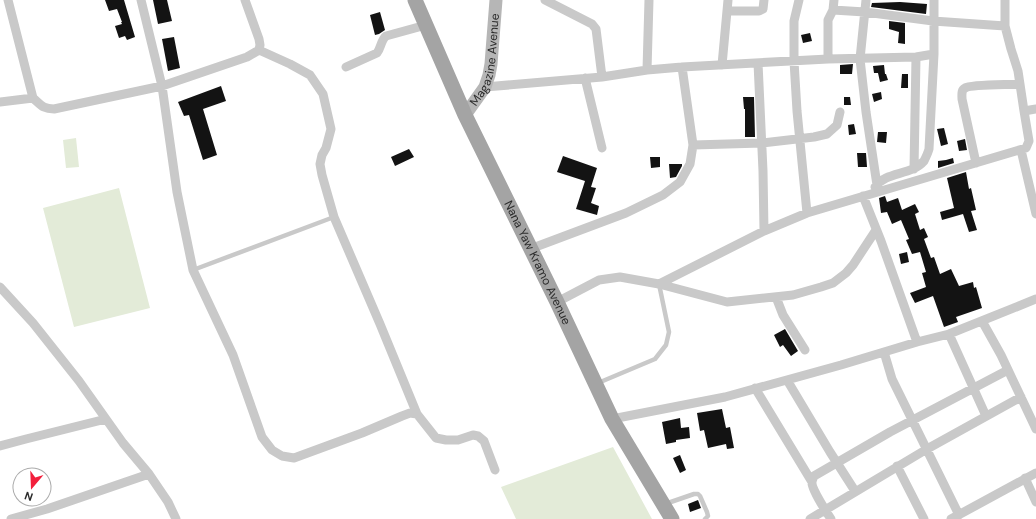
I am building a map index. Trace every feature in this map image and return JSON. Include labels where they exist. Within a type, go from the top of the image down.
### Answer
[{"type":"main road","name":"Nana Yaw Kramo Avenue","points":[[415,0],[465,115],[557,302],[612,419],[672,519]]},
{"type":"street","points":[[8,0],[33,98],[41,106],[54,110],[162,86],[248,57],[259,50],[260,45],[245,0]]},
{"type":"street","points":[[141,0],[162,86],[177,192],[193,270],[233,355],[262,438],[272,450],[282,456],[294,458],[362,433],[410,413],[417,414]]},
{"type":"street","name":"Magazine Avenue","points":[[465,115],[485,87],[489,75],[496,0]]},
{"type":"street","points":[[545,0],[592,24],[596,29],[602,77]]},
{"type":"street","points":[[647,70],[649,0]]},
{"type":"street","points":[[722,65],[728,0]]},
{"type":"street","points":[[727,11],[759,12],[763,9],[764,0]]},
{"type":"street","points":[[799,0],[794,21],[794,61],[797,111],[807,213]]},
{"type":"street","points":[[828,59],[828,20],[833,10],[834,0]]},
{"type":"street","points":[[866,0],[860,59],[877,185]]},
{"type":"street","points":[[866,195],[882,180],[914,169],[924,161],[929,149],[934,54],[934,0]]},
{"type":"street","points":[[659,284],[764,231],[807,213],[1026,148],[1029,141],[1018,71],[1005,26],[1005,0]]},
{"type":"street","points":[[833,10],[1005,26]]},
{"type":"street","points":[[346,67],[377,53],[380,50],[383,38],[386,36],[426,25]]},
{"type":"street","points":[[259,50],[310,75],[323,94],[331,128],[320,164],[334,217],[417,414],[436,438],[458,440],[473,435],[478,436],[484,441],[495,470]]},
{"type":"street","points":[[485,87],[602,77],[647,70],[682,67],[828,59],[916,57],[934,54]]},
{"type":"street","points":[[914,169],[916,57]]},
{"type":"street","points":[[758,64],[764,231]]},
{"type":"street","points":[[530,249],[626,213],[663,195],[680,182],[690,164],[693,145],[682,67]]},
{"type":"street","points":[[585,78],[602,148]]},
{"type":"street","points":[[976,163],[962,99],[962,92],[965,88],[975,86],[1020,84]]},
{"type":"street","points":[[0,102],[33,98]]},
{"type":"street","points":[[1024,111],[1036,109]]},
{"type":"street","points":[[693,145],[762,143],[814,137],[827,134],[837,125],[840,112]]},
{"type":"street","points":[[1022,150],[1036,214]]},
{"type":"street","points":[[866,195],[876,230],[917,342]]},
{"type":"street","points":[[557,302],[599,280],[620,278],[659,284],[727,302],[793,295],[833,283],[846,273],[876,230]]},
{"type":"street","points":[[0,287],[33,323],[79,381],[124,443],[149,474],[168,502],[176,519]]},
{"type":"street","points":[[776,297],[783,315],[804,350]]},
{"type":"street","points":[[612,419],[725,397],[787,380],[949,334],[1036,299]]},
{"type":"street","points":[[982,321],[1001,355],[1036,427]]},
{"type":"street","points":[[949,334],[986,416]]},
{"type":"street","points":[[884,352],[892,379],[927,449],[955,517],[1024,478],[1036,473]]},
{"type":"street","points":[[812,482],[814,476],[913,420],[1008,370]]},
{"type":"street","points":[[787,380],[855,491]]},
{"type":"street","points":[[755,388],[812,482],[812,486],[831,519]]},
{"type":"street","points":[[810,519],[897,466],[1021,397]]},
{"type":"street","points":[[0,446],[106,419]]},
{"type":"street","points":[[897,466],[924,519]]},
{"type":"street","points":[[11,519],[47,509],[149,474]]},
{"type":"street","points":[[1024,478],[1036,502]]},
{"type":"lane","points":[[193,270],[334,217]]},
{"type":"lane","points":[[596,384],[656,359],[666,345],[669,332],[659,284]]},
{"type":"lane","points":[[662,504],[698,494],[708,512],[708,516],[705,519]]},
{"type":"green space","points":[[76,138],[79,167],[66,168],[63,140]]},
{"type":"green space","points":[[119,188],[150,308],[74,327],[43,208]]},
{"type":"green space","points":[[613,447],[652,519],[516,519],[501,487]]},
{"type":"building","points":[[105,0],[124,0],[135,37],[127,40],[125,36],[119,38],[115,26],[122,24],[122,22],[117,9],[109,11]]},
{"type":"building","points":[[153,0],[167,0],[172,21],[158,24]]},
{"type":"building","points":[[900,2],[927,4],[926,14],[871,7],[872,3]]},
{"type":"building","points":[[380,12],[385,30],[375,35],[370,15]]},
{"type":"building","points":[[889,21],[905,23],[905,44],[898,43],[899,32],[889,29]]},
{"type":"building","points":[[810,33],[812,41],[803,43],[801,35]]},
{"type":"building","points":[[174,37],[180,68],[168,71],[162,39]]},
{"type":"building","points":[[853,64],[852,74],[840,74],[840,65]]},
{"type":"building","points":[[884,65],[885,74],[888,80],[880,82],[878,73],[874,73],[873,66]]},
{"type":"building","points":[[902,74],[908,74],[908,88],[901,88]]},
{"type":"building","points":[[221,86],[226,101],[203,109],[217,155],[203,160],[189,115],[184,116],[178,102]]},
{"type":"building","points":[[881,92],[882,99],[874,102],[872,94]]},
{"type":"building","points":[[743,97],[754,97],[755,137],[745,137],[745,109]]},
{"type":"building","points":[[844,97],[850,97],[851,105],[844,105]]},
{"type":"building","points":[[854,124],[856,134],[849,135],[848,125]]},
{"type":"building","points":[[944,128],[948,144],[941,146],[937,129]]},
{"type":"building","points":[[878,132],[887,132],[886,143],[877,142]]},
{"type":"building","points":[[965,139],[967,150],[959,151],[957,141]]},
{"type":"building","points":[[409,149],[414,157],[395,166],[391,157]]},
{"type":"building","points":[[857,153],[866,153],[867,167],[858,167]]},
{"type":"building","points":[[563,156],[597,168],[591,187],[596,188],[591,203],[599,206],[597,215],[576,209],[585,181],[557,172]]},
{"type":"building","points":[[650,157],[660,157],[660,167],[651,168]]},
{"type":"building","points":[[953,158],[954,163],[938,168],[938,161]]},
{"type":"building","points":[[669,164],[682,164],[676,177],[670,178]]},
{"type":"building","points":[[966,172],[969,189],[971,188],[976,210],[971,211],[977,230],[969,232],[963,214],[942,220],[940,212],[954,208],[947,178]]},
{"type":"building","points":[[885,196],[887,202],[898,198],[902,210],[915,204],[919,212],[915,214],[920,230],[924,228],[928,237],[924,239],[931,258],[934,257],[940,274],[951,269],[959,286],[973,282],[982,308],[956,317],[958,322],[944,327],[933,296],[915,303],[910,293],[926,287],[922,273],[926,272],[920,252],[912,254],[906,240],[909,239],[901,220],[892,224],[887,212],[881,213],[879,198]]},
{"type":"building","points":[[907,252],[909,262],[901,264],[899,254]]},
{"type":"building","points":[[785,329],[798,351],[791,356],[783,345],[780,347],[774,335]]},
{"type":"building","points":[[722,409],[726,428],[730,427],[734,448],[727,449],[726,444],[708,448],[704,430],[700,431],[697,413]]},
{"type":"building","points":[[680,418],[681,428],[689,427],[690,438],[676,440],[676,442],[666,444],[662,422]]},
{"type":"building","points":[[680,455],[686,470],[680,473],[673,458]]},
{"type":"building","points":[[698,500],[701,508],[690,512],[688,504]]}]
